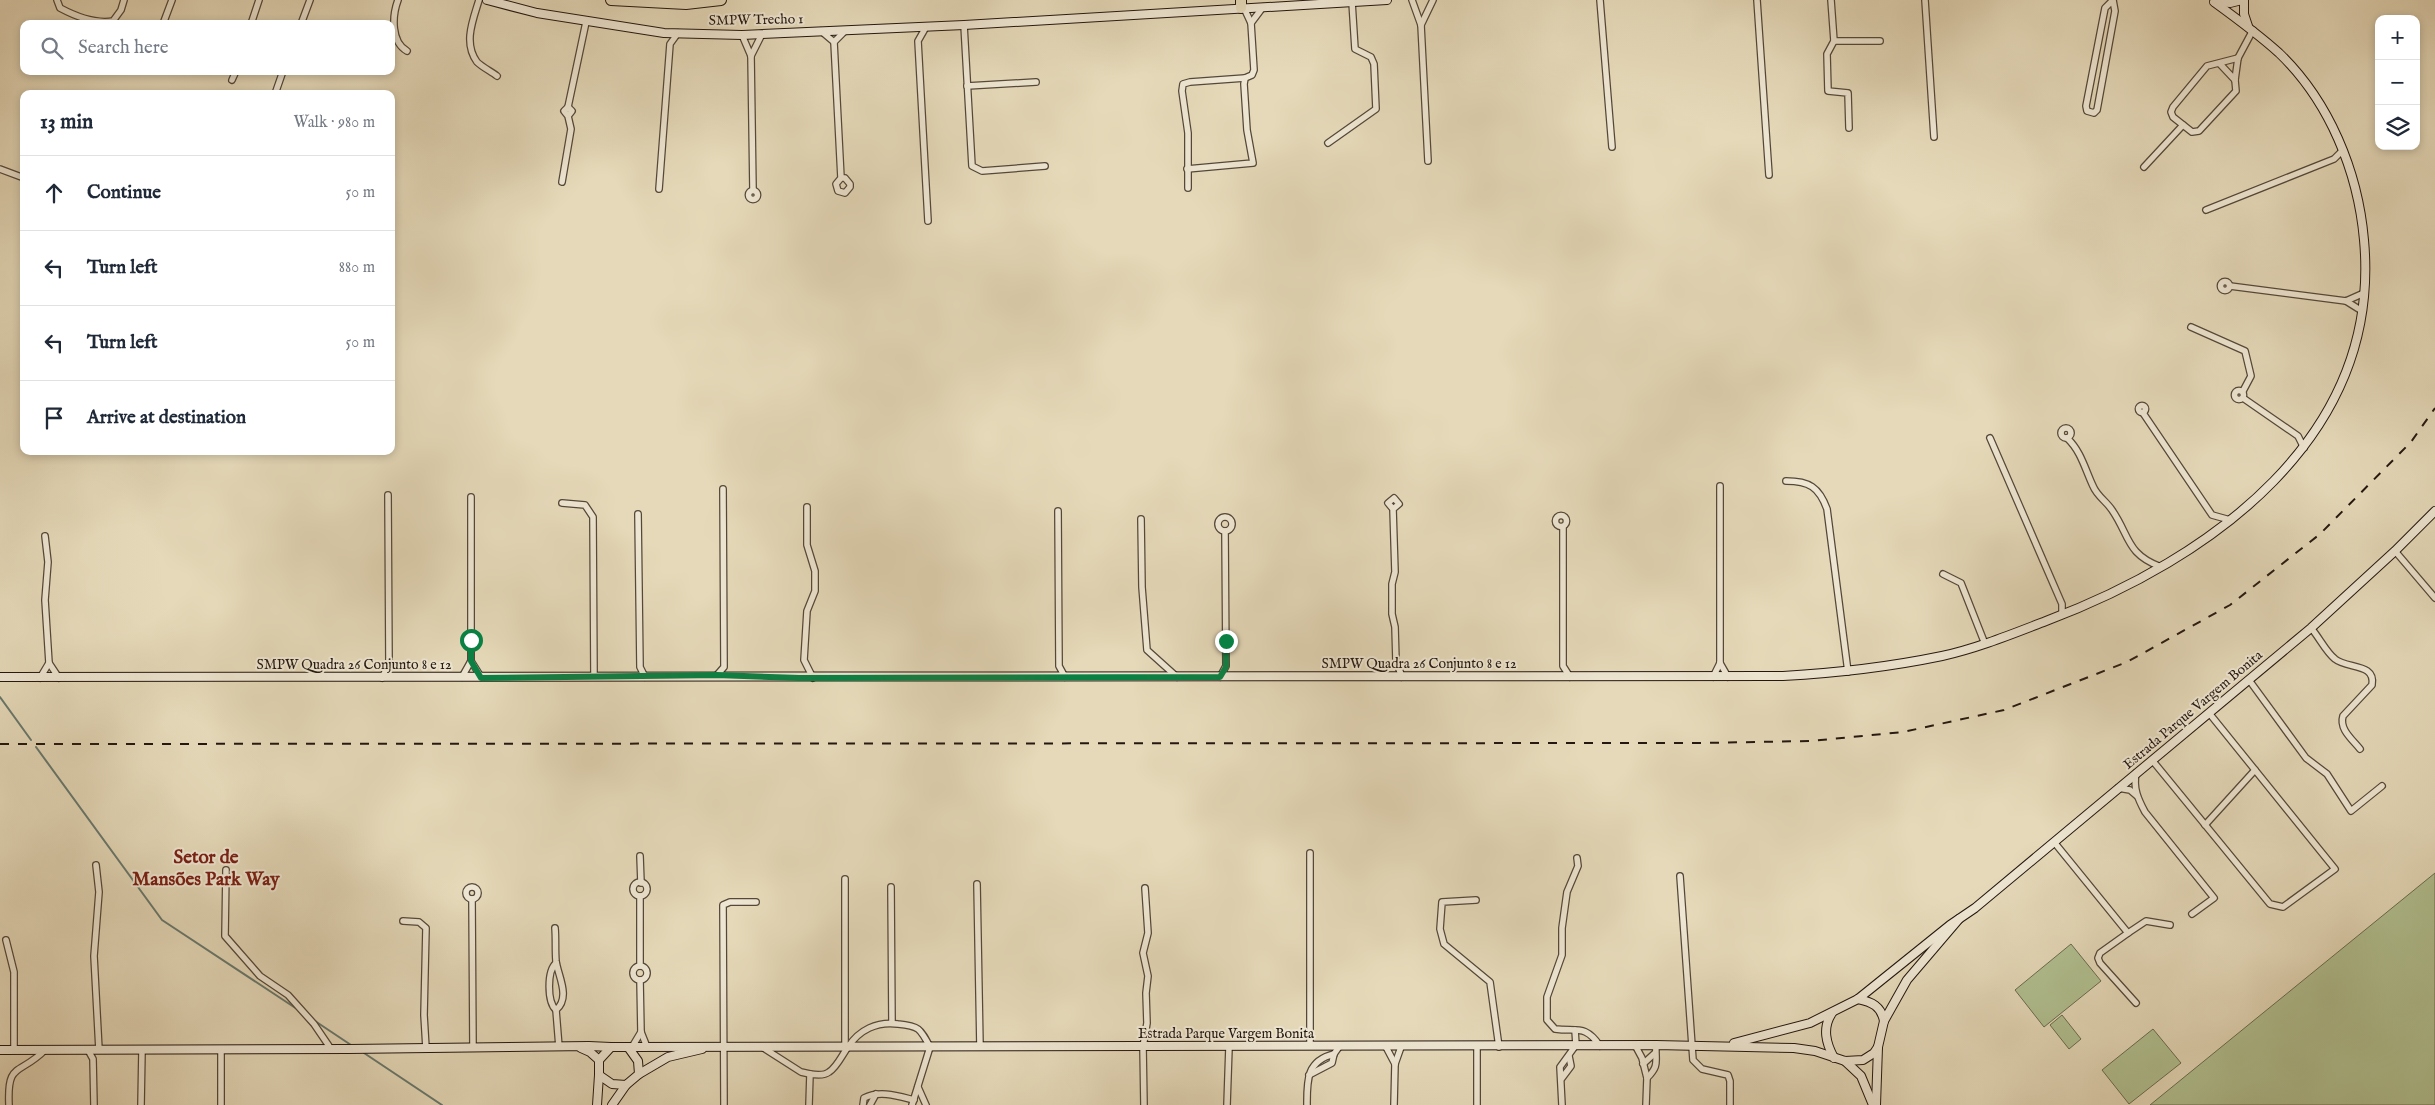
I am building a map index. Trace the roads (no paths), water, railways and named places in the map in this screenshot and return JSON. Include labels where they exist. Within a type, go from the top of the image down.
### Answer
[{"type":"highway","points":[[611,0],[686,4],[721,0]]},
{"type":"street","points":[[57,0],[60,8],[72,14],[95,20]]},
{"type":"street","points":[[113,20],[121,10],[124,0]]},
{"type":"street","points":[[164,20],[172,0]]},
{"type":"street","points":[[253,20],[259,0]]},
{"type":"street","points":[[302,20],[310,0]]},
{"type":"street","points":[[394,20],[398,0]]},
{"type":"street","points":[[480,0],[470,31],[471,46],[478,62],[497,76]]},
{"type":"street","name":"SMPW Trecho 1","points":[[487,0],[537,13],[664,33],[742,35],[964,25],[1244,5],[1263,7],[1387,0]]},
{"type":"street","points":[[1412,0],[1421,25],[1428,161]]},
{"type":"street","points":[[1421,25],[1432,0]]},
{"type":"street","points":[[1757,0],[1769,175]]},
{"type":"street","points":[[1831,0],[1834,41],[1827,54],[1828,91],[1848,93],[1849,128]]},
{"type":"street","points":[[1925,0],[1934,137]]},
{"type":"street","points":[[2113,0],[2114,17],[2098,110],[2094,113],[2086,109],[2105,8],[2113,0]]},
{"type":"street","points":[[2212,1],[2230,3],[2243,0],[2244,14],[2251,29],[2247,44],[2238,58],[2235,80],[2236,91],[2199,131],[2192,132],[2171,114],[2173,107],[2207,66],[2238,58]]},
{"type":"street","name":"SMPW Quadra 26 Conjunto 8 e 12","points":[[0,677],[481,678],[717,675],[799,678],[1713,678],[1848,672],[1942,656],[1985,644],[2071,612],[2100,599],[2161,567],[2201,542],[2230,520],[2272,486],[2313,436],[2339,388],[2350,358],[2362,311],[2364,293],[2363,231],[2359,202],[2343,150],[2312,93],[2280,54],[2251,29],[2212,1]]},
{"type":"street","points":[[1328,142],[1376,109],[1374,64],[1371,57],[1355,49],[1352,2]]},
{"type":"street","points":[[1602,2],[1612,147]]},
{"type":"street","points":[[1188,188],[1188,133],[1182,91],[1183,84],[1245,78],[1252,75],[1254,70],[1251,23],[1244,5]]},
{"type":"street","points":[[1251,23],[1263,7]]},
{"type":"street","points":[[2104,15],[2114,17]]},
{"type":"street","points":[[562,182],[571,132],[568,116],[572,111],[568,107],[586,22]]},
{"type":"street","points":[[964,25],[972,166],[982,171],[1045,166]]},
{"type":"street","points":[[908,27],[918,38],[928,221]]},
{"type":"street","points":[[918,38],[926,27]]},
{"type":"street","points":[[395,28],[396,40],[399,46],[408,51]]},
{"type":"street","points":[[834,42],[847,30]]},
{"type":"street","points":[[821,31],[834,42],[841,178]]},
{"type":"street","points":[[664,33],[670,44]]},
{"type":"street","points":[[660,189],[670,44],[678,33]]},
{"type":"street","points":[[751,56],[762,34]]},
{"type":"street","points":[[742,35],[751,56],[753,190]]},
{"type":"street","points":[[2247,44],[2260,37]]},
{"type":"street","points":[[1834,41],[1880,41]]},
{"type":"street","points":[[2097,48],[2108,50]]},
{"type":"street","points":[[2220,64],[2235,80]]},
{"type":"street","points":[[232,80],[234,75]]},
{"type":"street","points":[[276,90],[282,75]]},
{"type":"street","points":[[1187,168],[1253,163],[1247,130],[1245,78]]},
{"type":"street","points":[[2092,78],[2103,80]]},
{"type":"street","points":[[967,86],[1036,82]]},
{"type":"street","points":[[2144,167],[2183,125]]},
{"type":"street","points":[[2206,210],[2334,159],[2343,150]]},
{"type":"street","points":[[2334,159],[2347,161]]},
{"type":"street","points":[[0,169],[20,176]]},
{"type":"street","points":[[2230,286],[2346,301],[2362,311]]},
{"type":"street","points":[[2346,301],[2364,293]]},
{"type":"street","points":[[2191,327],[2245,350],[2251,376],[2243,395],[2298,436],[2304,448]]},
{"type":"street","points":[[2143,412],[2212,515],[2230,520]]},
{"type":"street","points":[[2298,436],[2313,436]]},
{"type":"street","points":[[1990,438],[2062,606],[2062,615]]},
{"type":"street","points":[[2067,438],[2074,444],[2093,487],[2118,518],[2126,539],[2140,556],[2161,567]]},
{"type":"street","points":[[1786,481],[1799,481],[1813,486],[1822,497],[1826,509],[1848,672]]},
{"type":"street","points":[[1713,678],[1720,663],[1720,486]]},
{"type":"street","points":[[723,490],[724,668],[730,676]]},
{"type":"street","points":[[388,495],[389,664],[396,678]]},
{"type":"street","points":[[462,677],[471,661],[471,497]]},
{"type":"street","points":[[562,503],[585,505],[593,517],[594,677]]},
{"type":"street","points":[[799,678],[805,664],[806,615],[815,591],[815,571],[807,545],[806,507]]},
{"type":"street","points":[[1393,509],[1395,572],[1392,584],[1392,614],[1396,627],[1396,665],[1402,677]]},
{"type":"street","points":[[1058,511],[1059,666],[1065,677]]},
{"type":"street","points":[[638,514],[640,666],[645,677]]},
{"type":"street","name":"Estrada Parque Vargem Bonita","points":[[1722,1046],[1790,1030],[1832,1013],[1858,999],[2054,842],[2311,628],[2434,515]]},
{"type":"street","points":[[1141,519],[1142,587],[1147,650],[1177,677]]},
{"type":"street","points":[[1563,527],[1563,666],[1570,677]]},
{"type":"street","points":[[1225,531],[1226,667],[1232,677]]},
{"type":"street","points":[[45,536],[48,562],[44,600],[49,663],[59,678]]},
{"type":"street","points":[[2396,551],[2435,598]]},
{"type":"street","points":[[1943,574],[1961,583],[1985,644]]},
{"type":"street","points":[[2062,606],[2071,612]]},
{"type":"street","points":[[2311,628],[2335,659],[2345,664],[2364,668],[2372,677],[2372,685],[2343,716],[2341,722],[2343,729],[2360,749]]},
{"type":"street","points":[[471,661],[481,678]]},
{"type":"street","points":[[40,678],[49,663]]},
{"type":"street","points":[[1720,663],[1728,677]]},
{"type":"street","points":[[382,678],[389,664]]},
{"type":"street","points":[[805,664],[813,678]]},
{"type":"street","points":[[1389,677],[1396,665]]},
{"type":"street","points":[[633,677],[640,666]]},
{"type":"street","points":[[1051,677],[1059,666]]},
{"type":"street","points":[[1553,677],[1563,666]]},
{"type":"street","points":[[1220,677],[1226,667]]},
{"type":"street","points":[[717,675],[724,668]]},
{"type":"street","points":[[2249,680],[2306,758],[2327,774],[2351,811],[2382,786]]},
{"type":"street","points":[[2152,760],[2270,904],[2284,907],[2335,869],[2209,713]]},
{"type":"street","points":[[2205,826],[2255,770]]},
{"type":"street","points":[[2136,774],[2134,784],[2136,796]]},
{"type":"street","points":[[2118,788],[2130,790],[2136,796],[2145,812],[2214,898],[2192,914]]},
{"type":"street","points":[[2054,842],[2128,933]]},
{"type":"street","points":[[1310,853],[1310,1046]]},
{"type":"street","points":[[640,856],[641,883],[647,889],[644,895],[640,896]]},
{"type":"street","points":[[1577,858],[1578,866],[1567,892],[1562,928],[1562,955],[1547,997],[1547,1020],[1555,1029],[1575,1030],[1590,1034],[1600,1046]]},
{"type":"street","points":[[93,1059],[100,1050],[94,956],[99,892],[96,865]]},
{"type":"street","points":[[226,870],[225,936],[260,976],[288,995],[314,1024],[331,1049]]},
{"type":"street","points":[[1680,876],[1693,1060],[1698,1066],[1707,1070],[1725,1073],[1729,1078],[1730,1105]]},
{"type":"street","points":[[844,879],[847,1046]]},
{"type":"street","points":[[640,896],[633,890],[634,885],[641,883]]},
{"type":"street","points":[[977,884],[980,1047]]},
{"type":"street","points":[[891,887],[892,1023]]},
{"type":"street","points":[[1144,1105],[1143,1047],[1148,1023],[1146,993],[1148,976],[1143,953],[1148,933],[1145,888]]},
{"type":"street","points":[[640,896],[640,966]]},
{"type":"street","points":[[472,899],[473,1048]]},
{"type":"street","points":[[1476,900],[1442,902],[1440,929],[1444,944],[1490,982],[1499,1047]]},
{"type":"street","points":[[724,1105],[727,1047],[723,904],[730,902],[756,902]]},
{"type":"street","name":"Estrada Parque Vargem Bonita","points":[[630,1047],[1499,1047],[1635,1045],[1656,1049],[1722,1046],[1799,1048],[1845,1061],[1863,1060],[1874,1053],[1878,1047],[1884,1021],[1907,980],[1959,919]]},
{"type":"street","points":[[402,920],[423,923],[426,928],[424,1015],[426,1048]]},
{"type":"street","points":[[2136,1003],[2100,962],[2098,958],[2100,953],[2146,921],[2170,925]]},
{"type":"street","points":[[556,928],[556,963],[560,971],[563,992],[561,1004],[556,1010]]},
{"type":"street","points":[[6,940],[14,972],[14,1050]]},
{"type":"street","points":[[556,963],[552,969],[550,982],[552,1005],[556,1010],[559,1047]]},
{"type":"street","points":[[640,966],[646,969],[647,973],[640,980]]},
{"type":"street","points":[[640,966],[636,967],[633,972],[634,977],[640,980]]},
{"type":"street","points":[[640,980],[641,1032],[648,1047]]},
{"type":"street","points":[[1858,999],[1869,1001],[1877,1006],[1882,1012],[1884,1021]]},
{"type":"street","points":[[1832,1013],[1826,1029],[1826,1041],[1834,1058]]},
{"type":"street","points":[[762,1047],[793,1067],[810,1074],[821,1075],[829,1072],[847,1046],[868,1028],[878,1024],[892,1023],[913,1026],[921,1030],[930,1047],[925,1057],[913,1103],[899,1096],[876,1094],[864,1098],[863,1105]]},
{"type":"street","points":[[1562,1105],[1560,1067],[1576,1046],[1575,1030]]},
{"type":"street","points":[[630,1047],[641,1032]]},
{"type":"street","points":[[1635,1045],[1647,1078],[1646,1105]]},
{"type":"street","points":[[576,1047],[590,1052],[599,1060]]},
{"type":"street","points":[[597,1105],[599,1060],[611,1047]]},
{"type":"street","points":[[0,1050],[630,1047]]},
{"type":"street","points":[[612,1105],[626,1085],[639,1074],[638,1061],[630,1047]]},
{"type":"street","name":"Estrada Parque Vargem Bonita","points":[[639,1074],[668,1057],[700,1049],[727,1047]]},
{"type":"street","points":[[1227,1105],[1229,1047]]},
{"type":"street","points":[[1309,1075],[1332,1063],[1334,1054],[1339,1047]]},
{"type":"street","points":[[1386,1047],[1395,1064]]},
{"type":"street","points":[[1394,1105],[1395,1064],[1401,1047]]},
{"type":"street","points":[[1477,1047],[1477,1105]]},
{"type":"street","points":[[1875,1105],[1878,1047]]},
{"type":"street","points":[[1643,1064],[1656,1049]]},
{"type":"street","points":[[1647,1078],[1654,1071],[1658,1062],[1656,1049]]},
{"type":"street","points":[[9,1105],[8,1083],[12,1074],[31,1063],[45,1050]]},
{"type":"street","points":[[88,1050],[93,1059],[94,1105]]},
{"type":"street","points":[[141,1105],[142,1050]]},
{"type":"street","points":[[221,1105],[222,1050]]},
{"type":"street","points":[[1307,1105],[1309,1075],[1315,1063],[1320,1058],[1334,1054]]},
{"type":"street","points":[[1562,1078],[1571,1066],[1569,1056]]},
{"type":"street","points":[[1845,1061],[1861,1076],[1875,1105]]},
{"type":"street","points":[[809,1105],[810,1074]]},
{"type":"street","points":[[599,1075],[612,1084],[626,1085]]},
{"type":"street","points":[[918,1087],[926,1105]]},
{"type":"street","points":[[870,1105],[876,1094]]},
{"type":"waterway","points":[[0,697],[31,740]]},
{"type":"waterway","points":[[36,747],[162,920],[297,1009]]},
{"type":"waterway","points":[[315,1021],[351,1045]]},
{"type":"waterway","points":[[364,1053],[442,1105]]},
{"type":"railway","points":[[0,744],[1700,743],[1811,741],[1903,732],[2004,710],[2127,662],[2230,605],[2320,534],[2411,442],[2435,408]]},
{"type":"district","name":"Setor de Mansões Park Way","points":[[206,869]]}]
